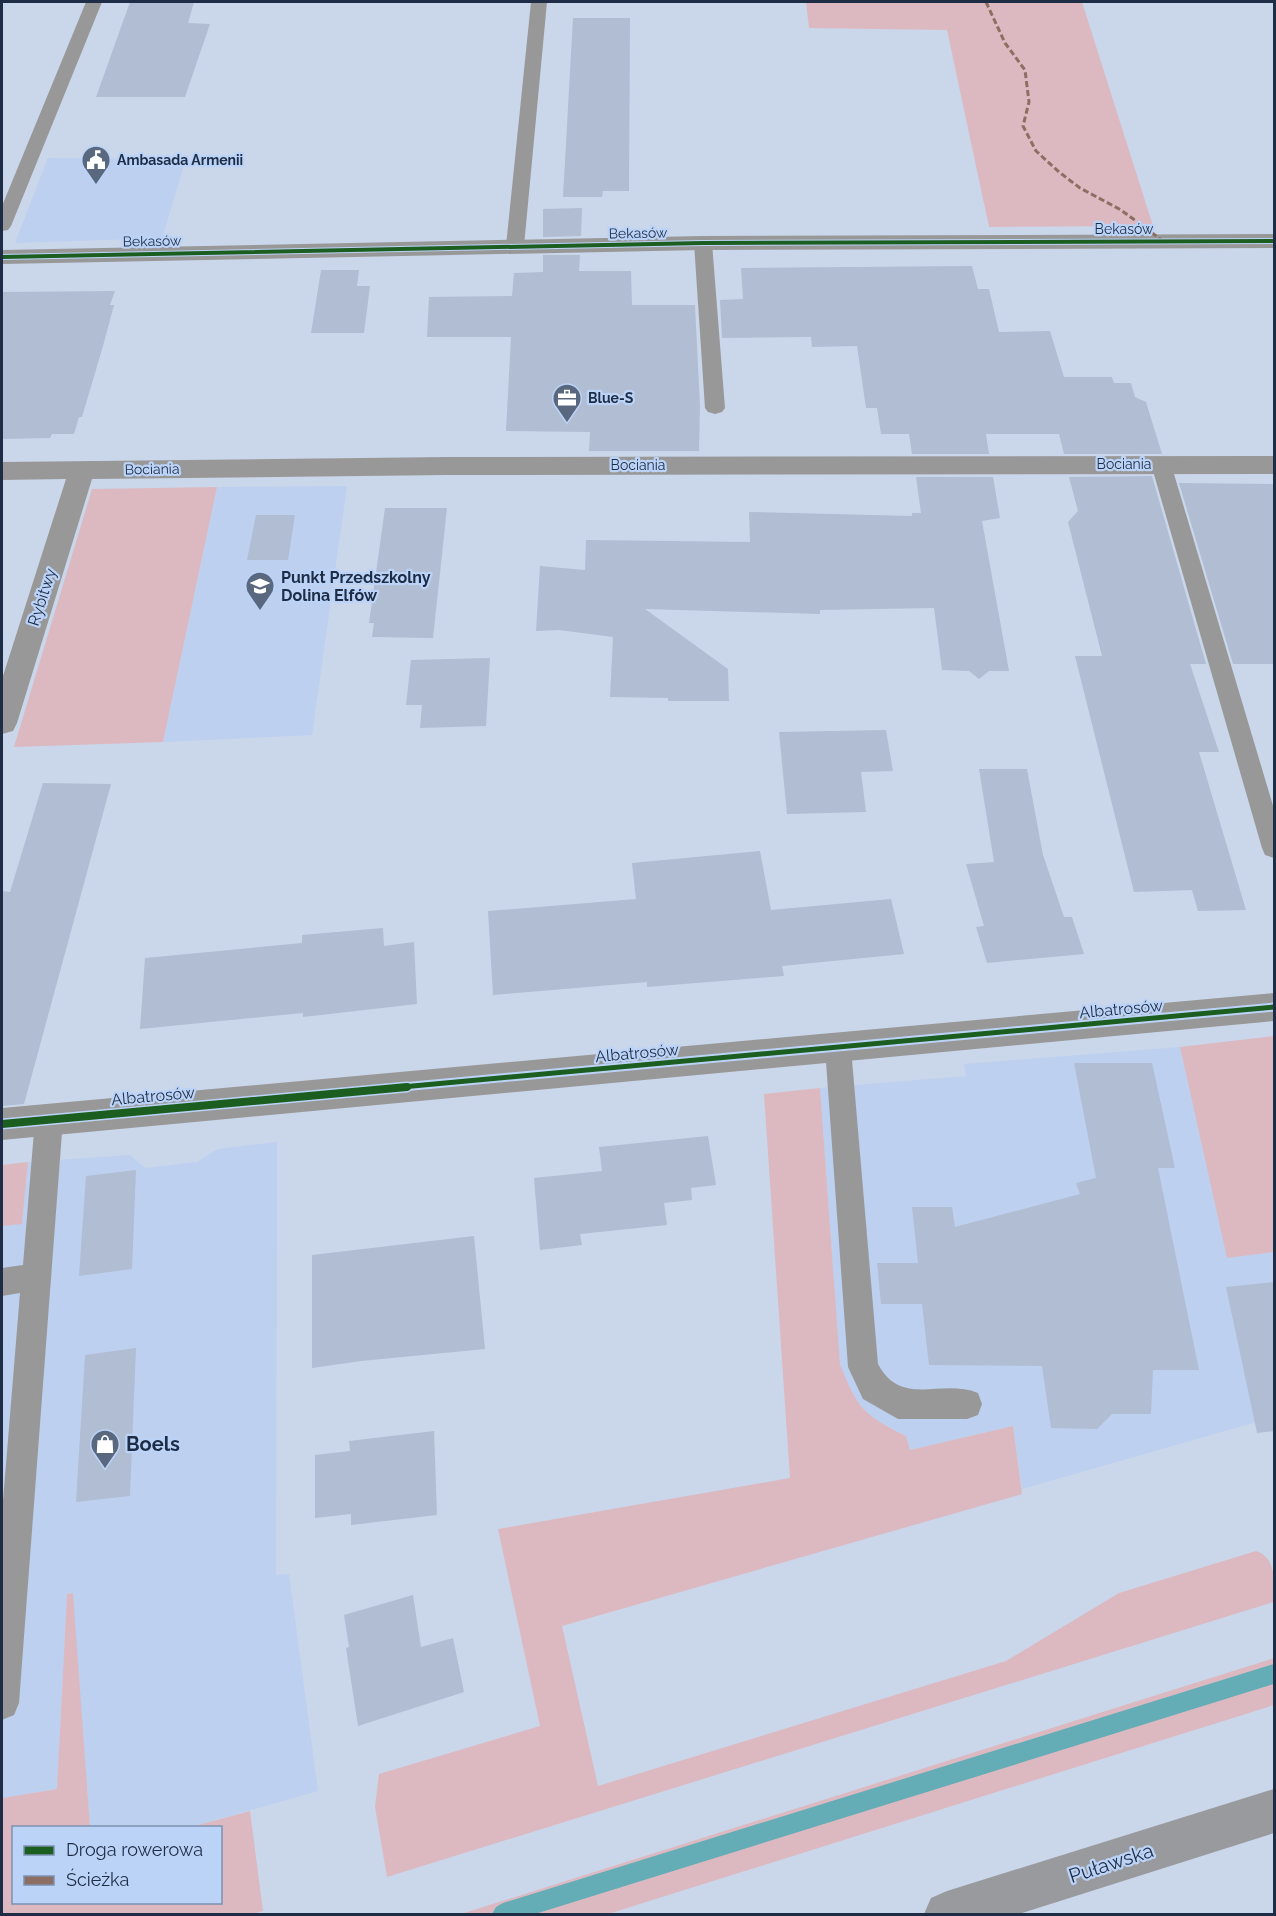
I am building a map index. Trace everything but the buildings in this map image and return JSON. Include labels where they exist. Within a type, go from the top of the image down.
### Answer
[{"type":"main road","name":"Puławska","points":[[947,1914],[1275,1811]]},
{"type":"street","name":"Bekasów","points":[[2,257],[703,243],[1275,241]]},
{"type":"street","name":"Bociania","points":[[2,471],[426,466],[1275,465]]},
{"type":"street","name":"Rybitwy","points":[[2,723],[82,470]]},
{"type":"street","name":"Albatrosów","points":[[2,1124],[1275,1007]]},
{"type":"lane","points":[[2,226],[94,2]]},
{"type":"lane","points":[[515,246],[539,2]]},
{"type":"lane","points":[[703,243],[715,408]]},
{"type":"lane","points":[[1161,464],[1275,848]]},
{"type":"lane","points":[[838,1048],[863,1367],[874,1388],[898,1404],[967,1404]]},
{"type":"lane","points":[[2,1703],[49,1119]]},
{"type":"lane","points":[[2,1282],[36,1277]]},
{"type":"shaded area","points":[[806,2],[1082,2],[1153,226],[989,227],[947,30],[809,28]]},
{"type":"shaded area","points":[[48,158],[186,159],[162,238],[15,243]]},
{"type":"shaded area","name":"Punkt Przedszkolny Dolina Elfów","points":[[347,486],[312,735],[163,742],[217,487]]},
{"type":"shaded area","points":[[217,487],[163,742],[14,747],[92,489]]},
{"type":"shaded area","points":[[1274,1036],[1274,1252],[1227,1258],[1180,1047]]},
{"type":"shaded area","points":[[1180,1047],[1227,1257],[1274,1252],[1274,1417],[1022,1489],[1013,1426],[910,1450],[906,1436],[872,1418],[852,1397],[840,1364],[820,1088],[966,1076],[964,1064]]},
{"type":"shaded area","points":[[820,1088],[840,1364],[851,1391],[863,1409],[871,1416],[906,1436],[910,1450],[1013,1426],[1022,1494],[562,1626],[598,1786],[1006,1661],[1119,1593],[1256,1551],[1263,1554],[1271,1564],[1274,1579],[1274,1602],[387,1877],[375,1807],[379,1774],[540,1726],[498,1529],[790,1478],[764,1094]]},
{"type":"shaded area","points":[[277,1142],[276,1575],[289,1574],[318,1791],[195,1826],[90,1826],[72,1593],[67,1594],[57,1789],[2,1798],[2,1226],[22,1223],[28,1162],[130,1155],[145,1168],[197,1162],[218,1149]]},
{"type":"shaded area","points":[[28,1162],[22,1224],[2,1226],[2,1165]]},
{"type":"shaded area","points":[[73,1593],[90,1826],[12,1826],[12,1904],[222,1904],[222,1826],[195,1826],[250,1811],[263,1911],[252,1914],[2,1914],[2,1798],[57,1789],[67,1594]]},
{"type":"shaded area","points":[[1274,1658],[1274,1705],[608,1914],[461,1914]]},
{"type":"waterway","points":[[503,1914],[1274,1674]]},
{"type":"marked path","points":[[986,2],[1005,43],[1025,70],[1029,102],[1023,126],[1036,151],[1080,188],[1121,210],[1163,241]]},
{"type":"cycle path","points":[[2,257],[703,243],[1274,241]]},
{"type":"cycle path","points":[[2,1124],[1274,1007]]},
{"type":"place","name":"Ambasada Armenii","points":[[96,186]]},
{"type":"place","name":"Blue-S","points":[[567,424]]},
{"type":"place","name":"Punkt Przedszkolny Dolina Elfów","points":[[260,612]]},
{"type":"place","name":"Boels","points":[[105,1470]]}]
